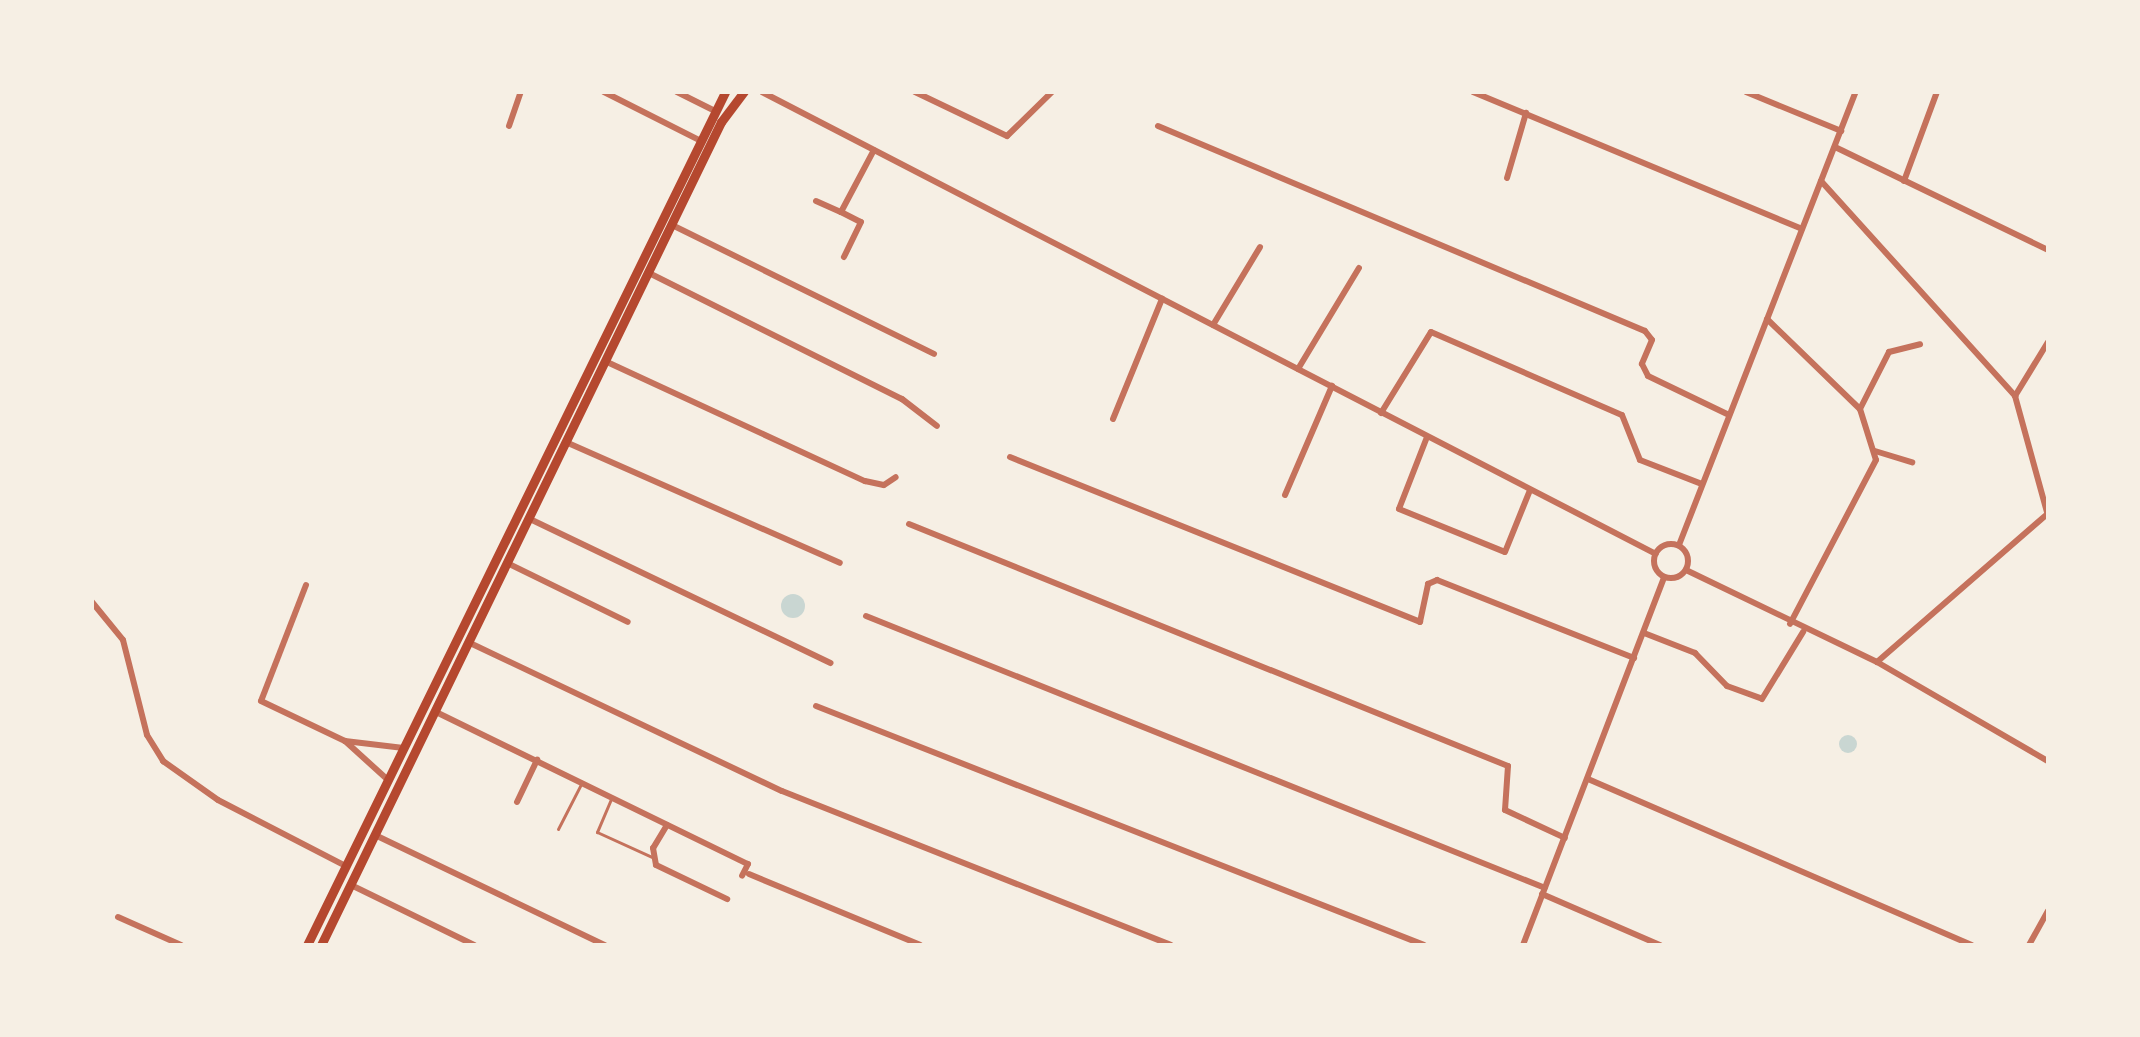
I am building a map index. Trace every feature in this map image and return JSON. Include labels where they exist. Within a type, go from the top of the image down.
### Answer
[{"type":"main road","points":[[307,945],[725,92]]},
{"type":"main road","points":[[321,945],[532,520],[721,122],[744,92]]},
{"type":"street","points":[[509,126],[521,92]]},
{"type":"street","points":[[604,92],[701,141]]},
{"type":"street","points":[[677,92],[715,111]]},
{"type":"street","points":[[762,92],[1656,554],[1664,577],[1523,945]]},
{"type":"street","points":[[915,92],[1007,136],[1052,92]]},
{"type":"street","points":[[1473,92],[1802,229]]},
{"type":"street","points":[[1746,92],[1841,131]]},
{"type":"street","points":[[1656,554],[1679,545],[1856,92]]},
{"type":"street","points":[[1904,181],[1937,92]]},
{"type":"street","points":[[1507,178],[1526,113]]},
{"type":"street","points":[[1158,126],[1645,331],[1652,340],[1642,364],[1648,376],[1729,415]]},
{"type":"street","points":[[1835,147],[2048,250]]},
{"type":"street","points":[[841,212],[874,150]]},
{"type":"street","points":[[1821,181],[2015,396],[2047,516],[1877,662]]},
{"type":"street","points":[[816,201],[861,222],[844,257]]},
{"type":"street","points":[[672,225],[934,354]]},
{"type":"street","points":[[1213,325],[1260,247]]},
{"type":"street","points":[[1298,369],[1359,268]]},
{"type":"street","points":[[649,273],[902,399],[937,426]]},
{"type":"street","points":[[1113,419],[1162,299]]},
{"type":"street","points":[[1767,319],[1860,409],[1875,451],[1790,624]]},
{"type":"street","points":[[1381,413],[1431,332],[1622,415],[1640,460],[1702,484]]},
{"type":"street","points":[[2015,396],[2048,342]]},
{"type":"street","points":[[1860,409],[1889,352],[1920,344]]},
{"type":"street","points":[[607,362],[865,481],[884,485],[896,477]]},
{"type":"street","points":[[1285,495],[1332,386]]},
{"type":"street","points":[[1427,437],[1399,509],[1505,552],[1530,490]]},
{"type":"street","points":[[568,443],[840,563]]},
{"type":"street","points":[[1875,451],[1912,462]]},
{"type":"street","points":[[1010,457],[1420,622],[1428,584],[1437,580],[1634,658]]},
{"type":"street","points":[[532,520],[830,663]]},
{"type":"street","points":[[909,524],[1508,766],[1505,810],[1565,838]]},
{"type":"street","points":[[1679,545],[1688,557],[1686,570]]},
{"type":"street","points":[[509,564],[628,622]]},
{"type":"street","points":[[1664,577],[1686,570],[1803,632],[1877,662],[2048,761]]},
{"type":"street","points":[[306,585],[261,701],[345,741],[388,780]]},
{"type":"street","points":[[92,602],[123,640],[147,735],[163,761],[218,800],[346,866]]},
{"type":"street","points":[[866,616],[1544,891],[1660,945]]},
{"type":"street","points":[[1644,633],[1695,653],[1727,686],[1762,699],[1803,632]]},
{"type":"street","points":[[470,643],[782,791],[1171,945]]},
{"type":"street","points":[[816,706],[1424,945]]},
{"type":"street","points":[[436,712],[748,864],[746,875],[920,945]]},
{"type":"street","points":[[345,741],[404,748]]},
{"type":"street","points":[[517,802],[537,760]]},
{"type":"street","points":[[1588,779],[1972,945]]},
{"type":"street","points":[[667,825],[652,857],[727,899]]},
{"type":"street","points":[[375,835],[605,945]]},
{"type":"street","points":[[351,885],[474,945]]},
{"type":"street","points":[[2029,945],[2048,911]]},
{"type":"street","points":[[118,917],[181,945]]},
{"type":"lane","points":[[558,829],[582,781]]},
{"type":"lane","points":[[612,796],[597,832],[652,857]]},
{"type":"shaded area","points":[[793,594],[804,601],[805,606],[798,617],[793,618],[782,611],[781,606],[788,595]]},
{"type":"shaded area","points":[[1848,735],[1857,744],[1848,753],[1839,744]]}]
